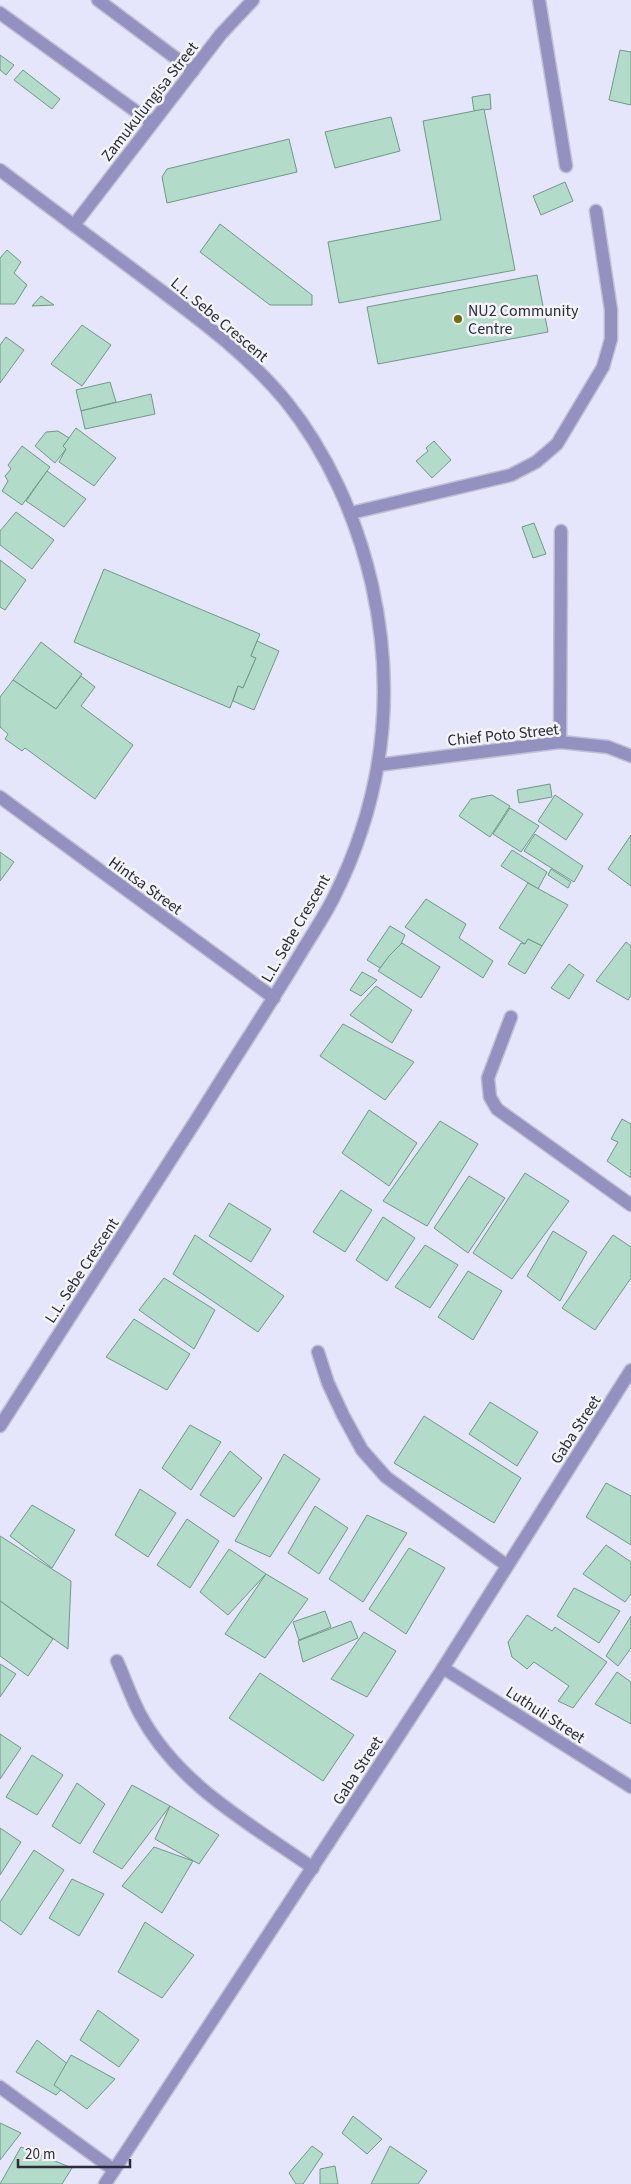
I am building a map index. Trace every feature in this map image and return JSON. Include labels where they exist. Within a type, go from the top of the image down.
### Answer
[{"type":"street","points":[[98,0],[193,71]]},
{"type":"street","name":"Zamukulungisa Street","points":[[74,225],[221,34],[253,0]]},
{"type":"street","points":[[539,0],[566,166]]},
{"type":"street","points":[[0,13],[152,123]]},
{"type":"street","name":"L.L. Sebe Crescent","points":[[0,170],[213,330],[253,364],[287,402],[315,445],[352,513],[365,555],[379,616],[385,669],[385,711],[378,765],[369,805],[355,849],[334,898],[274,998],[0,1426]]},
{"type":"street","points":[[352,513],[510,475],[536,462],[556,444],[603,367],[612,339],[612,310],[596,211]]},
{"type":"street","points":[[560,742],[561,531]]},
{"type":"street","name":"Chief Poto Street","points":[[378,765],[560,742],[608,747],[631,756]]},
{"type":"street","name":"Hintsa Street","points":[[0,797],[274,998]]},
{"type":"street","points":[[511,1017],[488,1078],[490,1097],[497,1109],[631,1205]]},
{"type":"street","points":[[318,1352],[328,1383],[362,1450],[386,1477],[506,1565]]},
{"type":"street","name":"Gaba Street","points":[[105,2184],[443,1668],[506,1565],[631,1370]]},
{"type":"street","points":[[117,1661],[140,1714],[163,1749],[184,1774],[220,1804],[313,1868]]},
{"type":"street","name":"Luthuli Street","points":[[443,1668],[631,1787]]},
{"type":"street","points":[[0,2087],[114,2170]]},
{"type":"building","points":[[620,50],[631,52],[631,105],[609,100]]},
{"type":"building","points":[[0,55],[14,65],[6,75],[0,70]]},
{"type":"building","points":[[23,70],[60,99],[52,109],[14,80]]},
{"type":"building","points":[[490,94],[491,109],[474,111],[472,97]]},
{"type":"building","points":[[484,109],[515,270],[339,303],[328,242],[441,220],[423,121]]},
{"type":"building","points":[[391,117],[400,151],[335,168],[325,132]]},
{"type":"building","points":[[289,139],[297,172],[167,203],[162,177],[167,169]]},
{"type":"building","points":[[565,182],[573,201],[541,215],[533,196]]},
{"type":"building","points":[[220,224],[312,295],[312,305],[270,305],[200,252]]},
{"type":"building","points":[[7,250],[21,262],[14,273],[27,285],[15,304],[0,304],[0,258]]},
{"type":"building","name":"NU2 Community Centre","points":[[537,275],[548,332],[378,364],[367,307]]},
{"type":"building","points":[[41,296],[54,305],[32,306]]},
{"type":"building","points":[[82,325],[111,345],[82,386],[51,364]]},
{"type":"building","points":[[6,337],[24,350],[0,383],[0,345]]},
{"type":"building","points":[[110,382],[116,402],[81,411],[76,390]]},
{"type":"building","points":[[151,394],[155,414],[85,429],[81,411]]},
{"type":"building","points":[[76,428],[116,458],[94,486],[59,462],[66,449],[63,446]]},
{"type":"building","points":[[58,431],[69,438],[63,446],[66,449],[55,463],[35,446],[46,432]]},
{"type":"building","points":[[434,441],[451,460],[432,478],[416,461],[428,451],[426,448]]},
{"type":"building","points":[[22,446],[50,467],[22,505],[2,491],[8,481],[5,476],[11,469],[8,465]]},
{"type":"building","points":[[47,471],[86,499],[64,527],[26,501]]},
{"type":"building","points":[[16,512],[54,540],[32,569],[0,545],[0,531]]},
{"type":"building","points":[[534,523],[546,554],[533,558],[522,527]]},
{"type":"building","points":[[0,560],[26,580],[5,610],[0,607]]},
{"type":"building","points":[[104,569],[260,634],[251,656],[256,658],[243,688],[238,686],[230,708],[74,642]]},
{"type":"building","points":[[257,641],[279,651],[254,710],[233,701],[238,686],[243,688],[256,658],[251,656]]},
{"type":"building","points":[[41,642],[82,674],[56,709],[13,680]]},
{"type":"building","points":[[81,676],[95,687],[81,706],[133,745],[95,799],[25,748],[22,751],[5,739],[8,734],[0,727],[0,697],[13,680],[56,709]]},
{"type":"building","points":[[550,784],[552,797],[519,803],[517,790]]},
{"type":"building","points":[[492,795],[510,806],[490,837],[459,816],[471,799]]},
{"type":"building","points":[[555,795],[583,814],[566,840],[538,821]]},
{"type":"building","points":[[510,808],[539,826],[521,852],[493,834]]},
{"type":"building","points":[[535,834],[583,866],[574,882],[524,851]]},
{"type":"building","points":[[631,835],[631,886],[608,869]]},
{"type":"building","points":[[512,850],[547,872],[538,889],[501,866]]},
{"type":"building","points":[[0,852],[14,862],[0,881]]},
{"type":"building","points":[[551,869],[571,882],[568,888],[548,875]]},
{"type":"building","points":[[528,883],[568,905],[542,946],[528,939],[525,944],[499,928]]},
{"type":"building","points":[[426,899],[466,924],[459,938],[493,961],[483,978],[405,927]]},
{"type":"building","points":[[390,926],[405,935],[401,944],[380,968],[367,960]]},
{"type":"building","points":[[528,939],[542,946],[525,974],[508,964],[521,943],[525,944]]},
{"type":"building","points":[[626,942],[631,946],[631,995],[628,1000],[596,981]]},
{"type":"building","points":[[402,943],[440,967],[421,998],[378,971]]},
{"type":"building","points":[[569,964],[584,975],[569,999],[551,988]]},
{"type":"building","points":[[362,972],[377,980],[361,996],[350,990]]},
{"type":"building","points":[[376,986],[412,1010],[392,1043],[350,1015]]},
{"type":"building","points":[[343,1024],[414,1062],[385,1100],[320,1056]]},
{"type":"building","points":[[369,1110],[417,1143],[389,1186],[342,1153]]},
{"type":"building","points":[[622,1119],[631,1124],[631,1178],[607,1161],[618,1142],[611,1139]]},
{"type":"building","points":[[440,1121],[478,1144],[427,1226],[383,1201]]},
{"type":"building","points":[[525,1173],[569,1201],[512,1279],[473,1253]]},
{"type":"building","points":[[469,1176],[505,1198],[468,1253],[434,1228]]},
{"type":"building","points":[[341,1190],[372,1210],[345,1252],[313,1232]]},
{"type":"building","points":[[229,1203],[271,1229],[251,1262],[209,1236]]},
{"type":"building","points":[[383,1217],[415,1238],[387,1281],[356,1260]]},
{"type":"building","points":[[553,1231],[587,1252],[560,1301],[527,1276]]},
{"type":"building","points":[[195,1235],[284,1296],[258,1332],[173,1274]]},
{"type":"building","points":[[613,1235],[631,1247],[631,1278],[595,1330],[562,1308]]},
{"type":"building","points":[[425,1245],[458,1265],[430,1308],[395,1287]]},
{"type":"building","points":[[468,1271],[502,1291],[473,1340],[438,1317]]},
{"type":"building","points":[[164,1278],[215,1310],[194,1349],[139,1310]]},
{"type":"building","points":[[134,1319],[190,1354],[167,1390],[106,1357]]},
{"type":"building","points":[[490,1402],[538,1432],[517,1466],[469,1434]]},
{"type":"building","points":[[424,1416],[521,1478],[494,1523],[394,1463]]},
{"type":"building","points":[[190,1425],[221,1442],[191,1490],[162,1468]]},
{"type":"building","points":[[230,1451],[262,1478],[234,1517],[200,1495]]},
{"type":"building","points":[[284,1454],[320,1479],[270,1557],[235,1541]]},
{"type":"building","points":[[606,1483],[631,1496],[631,1545],[586,1517]]},
{"type":"building","points":[[140,1489],[176,1513],[148,1557],[115,1535]]},
{"type":"building","points":[[32,1505],[75,1530],[52,1568],[10,1536]]},
{"type":"building","points":[[315,1506],[348,1528],[319,1574],[288,1553]]},
{"type":"building","points":[[367,1515],[407,1533],[363,1602],[329,1579]]},
{"type":"building","points":[[187,1519],[219,1541],[190,1588],[157,1565]]},
{"type":"building","points":[[0,1536],[71,1581],[68,1649],[0,1601]]},
{"type":"building","points":[[606,1545],[631,1562],[631,1594],[625,1602],[583,1574]]},
{"type":"building","points":[[409,1548],[445,1568],[406,1634],[369,1609]]},
{"type":"building","points":[[229,1549],[266,1574],[228,1615],[200,1592]]},
{"type":"building","points":[[266,1574],[308,1599],[265,1658],[225,1634]]},
{"type":"building","points":[[574,1588],[620,1611],[599,1643],[557,1616]]},
{"type":"building","points":[[0,1601],[53,1639],[28,1676],[0,1656]]},
{"type":"building","points":[[325,1611],[331,1627],[299,1640],[293,1622]]},
{"type":"building","points":[[527,1615],[552,1631],[555,1627],[607,1662],[573,1708],[558,1701],[569,1686],[534,1662],[527,1669],[512,1657],[508,1642]]},
{"type":"building","points":[[631,1616],[631,1648],[618,1666],[606,1656]]},
{"type":"building","points":[[351,1621],[358,1638],[303,1662],[298,1641]]},
{"type":"building","points":[[364,1632],[396,1651],[367,1697],[331,1679]]},
{"type":"building","points":[[0,1664],[16,1674],[0,1697]]},
{"type":"building","points":[[617,1672],[631,1682],[631,1724],[595,1704]]},
{"type":"building","points":[[260,1673],[354,1735],[323,1781],[229,1718]]},
{"type":"building","points":[[0,1734],[21,1748],[0,1779]]},
{"type":"building","points":[[32,1755],[63,1775],[37,1815],[6,1797]]},
{"type":"building","points":[[77,1783],[105,1804],[80,1844],[52,1826]]},
{"type":"building","points":[[132,1785],[170,1806],[122,1869],[93,1852]]},
{"type":"building","points":[[170,1806],[219,1835],[199,1864],[155,1839]]},
{"type":"building","points":[[0,1828],[21,1842],[0,1875]]},
{"type":"building","points":[[154,1847],[193,1861],[162,1913],[122,1886]]},
{"type":"building","points":[[34,1850],[64,1870],[21,1935],[0,1920],[0,1902]]},
{"type":"building","points":[[72,1879],[104,1894],[79,1936],[49,1918]]},
{"type":"building","points":[[145,1922],[194,1955],[162,1998],[118,1972]]},
{"type":"building","points":[[98,2010],[139,2040],[119,2067],[80,2040]]},
{"type":"building","points":[[37,2040],[78,2072],[56,2095],[16,2072]]},
{"type":"building","points":[[71,2055],[115,2079],[87,2109],[54,2085]]},
{"type":"building","points":[[353,2116],[382,2139],[367,2154],[342,2133]]},
{"type":"building","points":[[0,2123],[21,2133],[0,2160]]},
{"type":"building","points":[[312,2146],[323,2154],[303,2184],[296,2184],[289,2173]]},
{"type":"building","points":[[390,2146],[427,2171],[418,2184],[371,2184]]},
{"type":"building","points":[[21,2147],[72,2168],[62,2184],[0,2184]]},
{"type":"building","points":[[335,2166],[338,2184],[320,2184],[320,2169]]},
{"type":"place","name":"NU2 Community Centre","points":[[458,319]]}]
